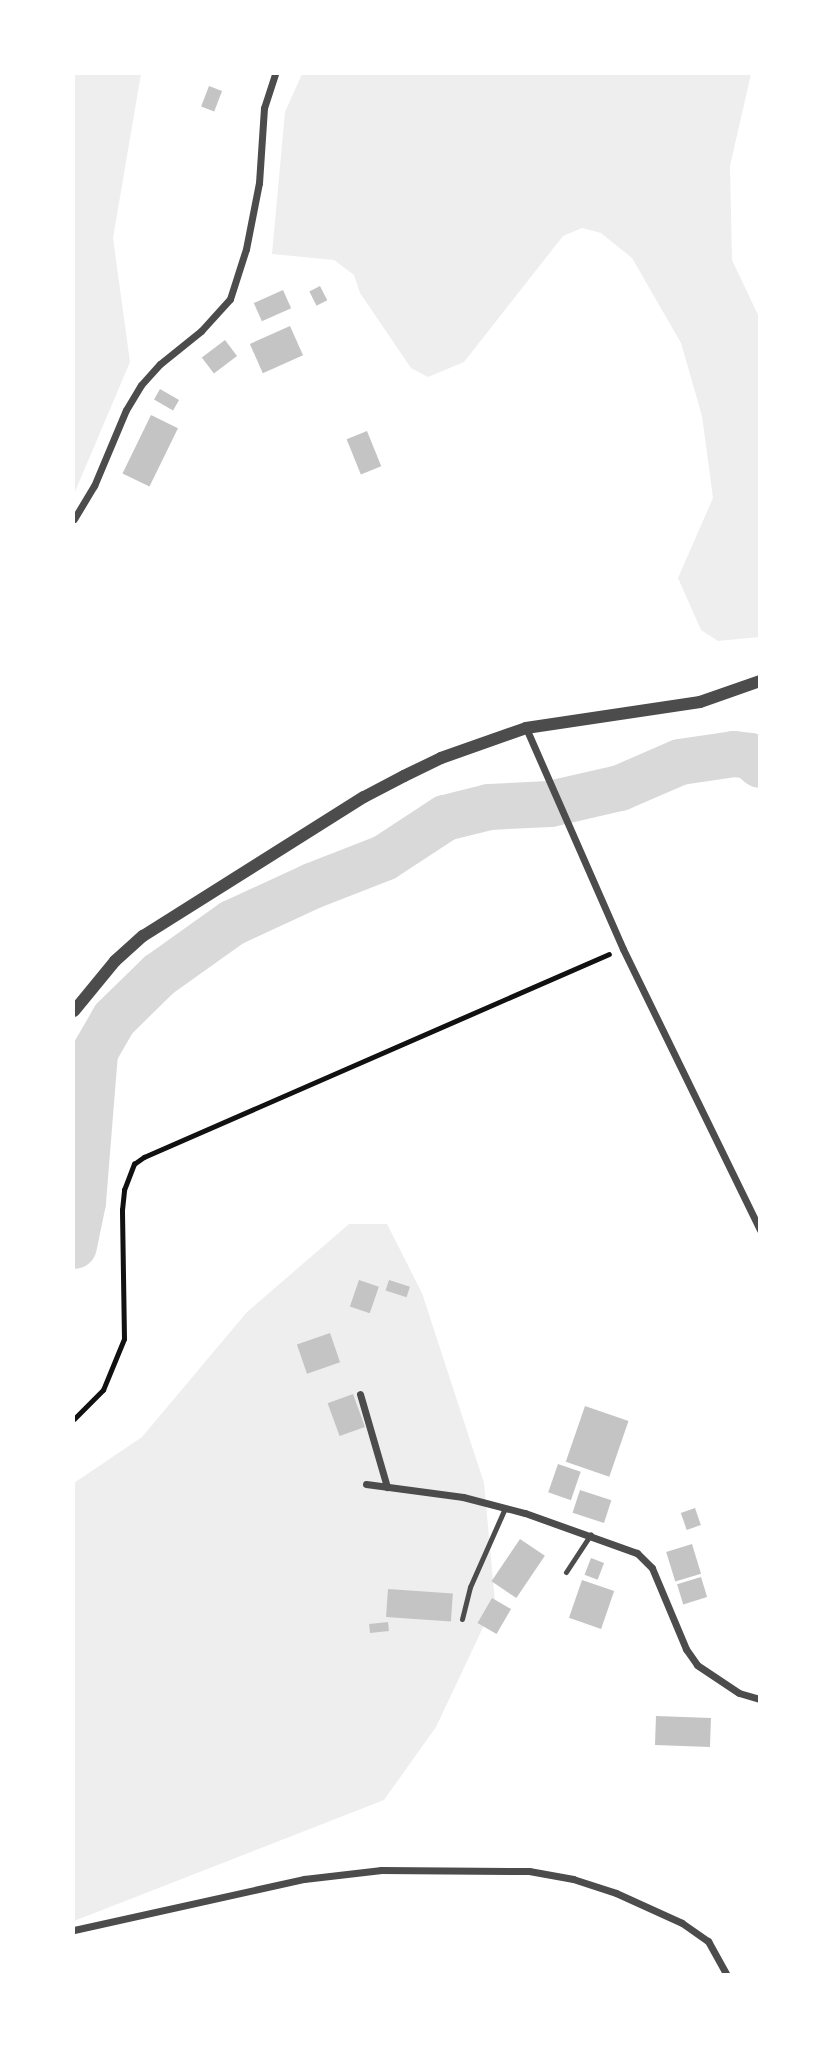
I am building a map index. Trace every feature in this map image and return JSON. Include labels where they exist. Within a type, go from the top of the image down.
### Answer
[{"type":"street","points":[[74,519],[94,486],[126,410],[141,385],[160,364],[201,331],[230,299],[249,236],[259,183],[264,108],[275,74]]},
{"type":"street","points":[[74,1011],[115,961],[143,936],[302,835],[404,776],[441,758],[526,728],[700,702],[760,681]]},
{"type":"street","points":[[526,728],[623,948],[760,1230]]},
{"type":"street","points":[[360,1394],[387,1487]]},
{"type":"street","points":[[366,1484],[463,1497],[591,1534],[637,1553],[652,1568],[685,1649],[697,1665],[738,1693],[760,1699]]},
{"type":"street","points":[[74,1930],[304,1879],[381,1870],[529,1871],[573,1879],[616,1893],[682,1923],[708,1941],[726,1975]]},
{"type":"lane","points":[[462,1619],[470,1587],[505,1508]]},
{"type":"lane","points":[[566,1572],[591,1534]]},
{"type":"path","points":[[74,1419],[103,1390],[124,1339],[122,1209],[124,1190],[134,1164],[144,1157],[623,948]]},
{"type":"shaded area","points":[[74,74],[141,74],[113,238],[130,362],[74,494]]},
{"type":"shaded area","points":[[302,74],[751,74],[730,166],[732,260],[759,317],[759,637],[718,641],[701,630],[678,578],[713,498],[702,416],[681,343],[632,258],[601,233],[582,228],[563,236],[464,362],[428,377],[411,368],[360,293],[354,275],[334,260],[272,254],[285,112]]},
{"type":"shaded area","points":[[349,1224],[387,1224],[422,1293],[484,1483],[495,1602],[436,1727],[384,1800],[74,1921],[74,1483],[142,1437],[247,1312]]},
{"type":"building","points":[[209,86],[222,91],[214,112],[201,107]]},
{"type":"building","points":[[320,286],[327,300],[317,306],[309,291]]},
{"type":"building","points":[[283,290],[291,308],[262,321],[254,303]]},
{"type":"building","points":[[290,326],[303,355],[263,373],[250,344]]},
{"type":"building","points":[[225,340],[237,356],[214,373],[202,357]]},
{"type":"building","points":[[160,389],[179,400],[173,410],[154,399]]},
{"type":"building","points":[[151,415],[178,428],[149,487],[123,473]]},
{"type":"building","points":[[367,431],[381,466],[361,474],[347,439]]},
{"type":"building","points":[[359,1280],[379,1287],[370,1313],[350,1306]]},
{"type":"building","points":[[389,1280],[410,1287],[407,1297],[386,1290]]},
{"type":"building","points":[[330,1333],[340,1362],[307,1374],[297,1344]]},
{"type":"building","points":[[353,1394],[365,1427],[340,1436],[328,1403]]},
{"type":"building","points":[[585,1406],[628,1421],[609,1477],[566,1462]]},
{"type":"building","points":[[558,1464],[581,1472],[571,1500],[548,1492]]},
{"type":"building","points":[[580,1490],[611,1500],[604,1523],[573,1513]]},
{"type":"building","points":[[695,1508],[701,1525],[687,1530],[681,1513]]},
{"type":"building","points":[[520,1539],[545,1556],[516,1598],[491,1581]]},
{"type":"building","points":[[692,1544],[701,1574],[675,1582],[666,1552]]},
{"type":"building","points":[[591,1558],[604,1563],[598,1580],[585,1575]]},
{"type":"building","points":[[701,1577],[707,1597],[683,1604],[677,1584]]},
{"type":"building","points":[[582,1580],[614,1591],[601,1629],[569,1618]]},
{"type":"building","points":[[388,1589],[453,1594],[451,1621],[386,1617]]},
{"type":"building","points":[[492,1598],[511,1609],[497,1634],[478,1623]]},
{"type":"building","points":[[388,1622],[389,1631],[370,1633],[369,1624]]},
{"type":"building","points":[[656,1716],[711,1718],[710,1747],[655,1745]]},
{"type":"waterway","points":[[74,1246],[83,1202],[95,1052],[114,1019],[159,975],[232,923],[312,886],[384,858],[445,818],[489,807],[550,804],[620,788],[680,762],[734,754],[750,756],[760,765]]}]
